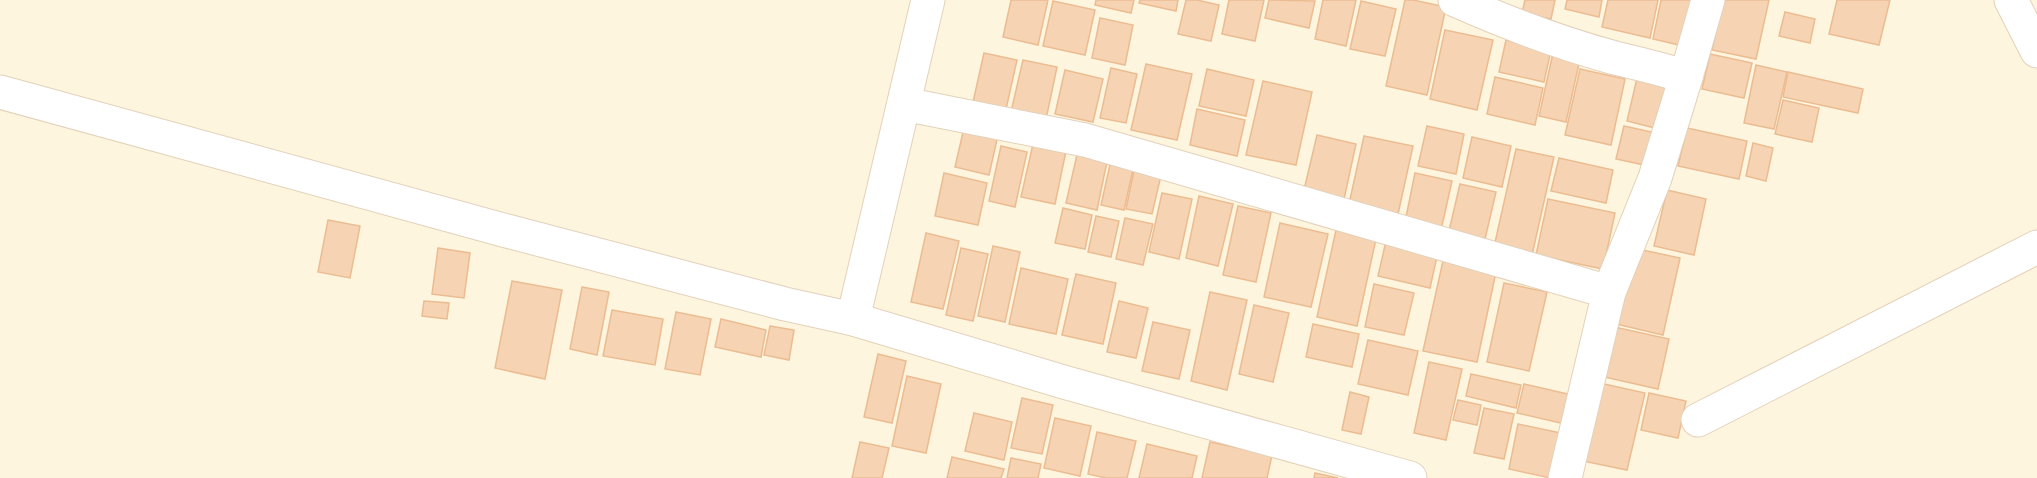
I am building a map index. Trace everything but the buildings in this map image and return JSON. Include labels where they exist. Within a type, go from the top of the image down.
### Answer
[{"type":"street","points":[[853,319],[928,0]]},
{"type":"street","points":[[1455,0],[1506,23],[1616,58],[1654,66],[1686,78]]},
{"type":"street","points":[[1565,478],[1609,292],[1655,178],[1708,0]]},
{"type":"street","points":[[2011,0],[2037,51]]},
{"type":"street","points":[[0,92],[586,252],[784,304],[853,319],[1067,383],[1410,478]]},
{"type":"street","points":[[904,104],[1085,140],[1609,292]]},
{"type":"street","points":[[1698,420],[2037,247]]}]
